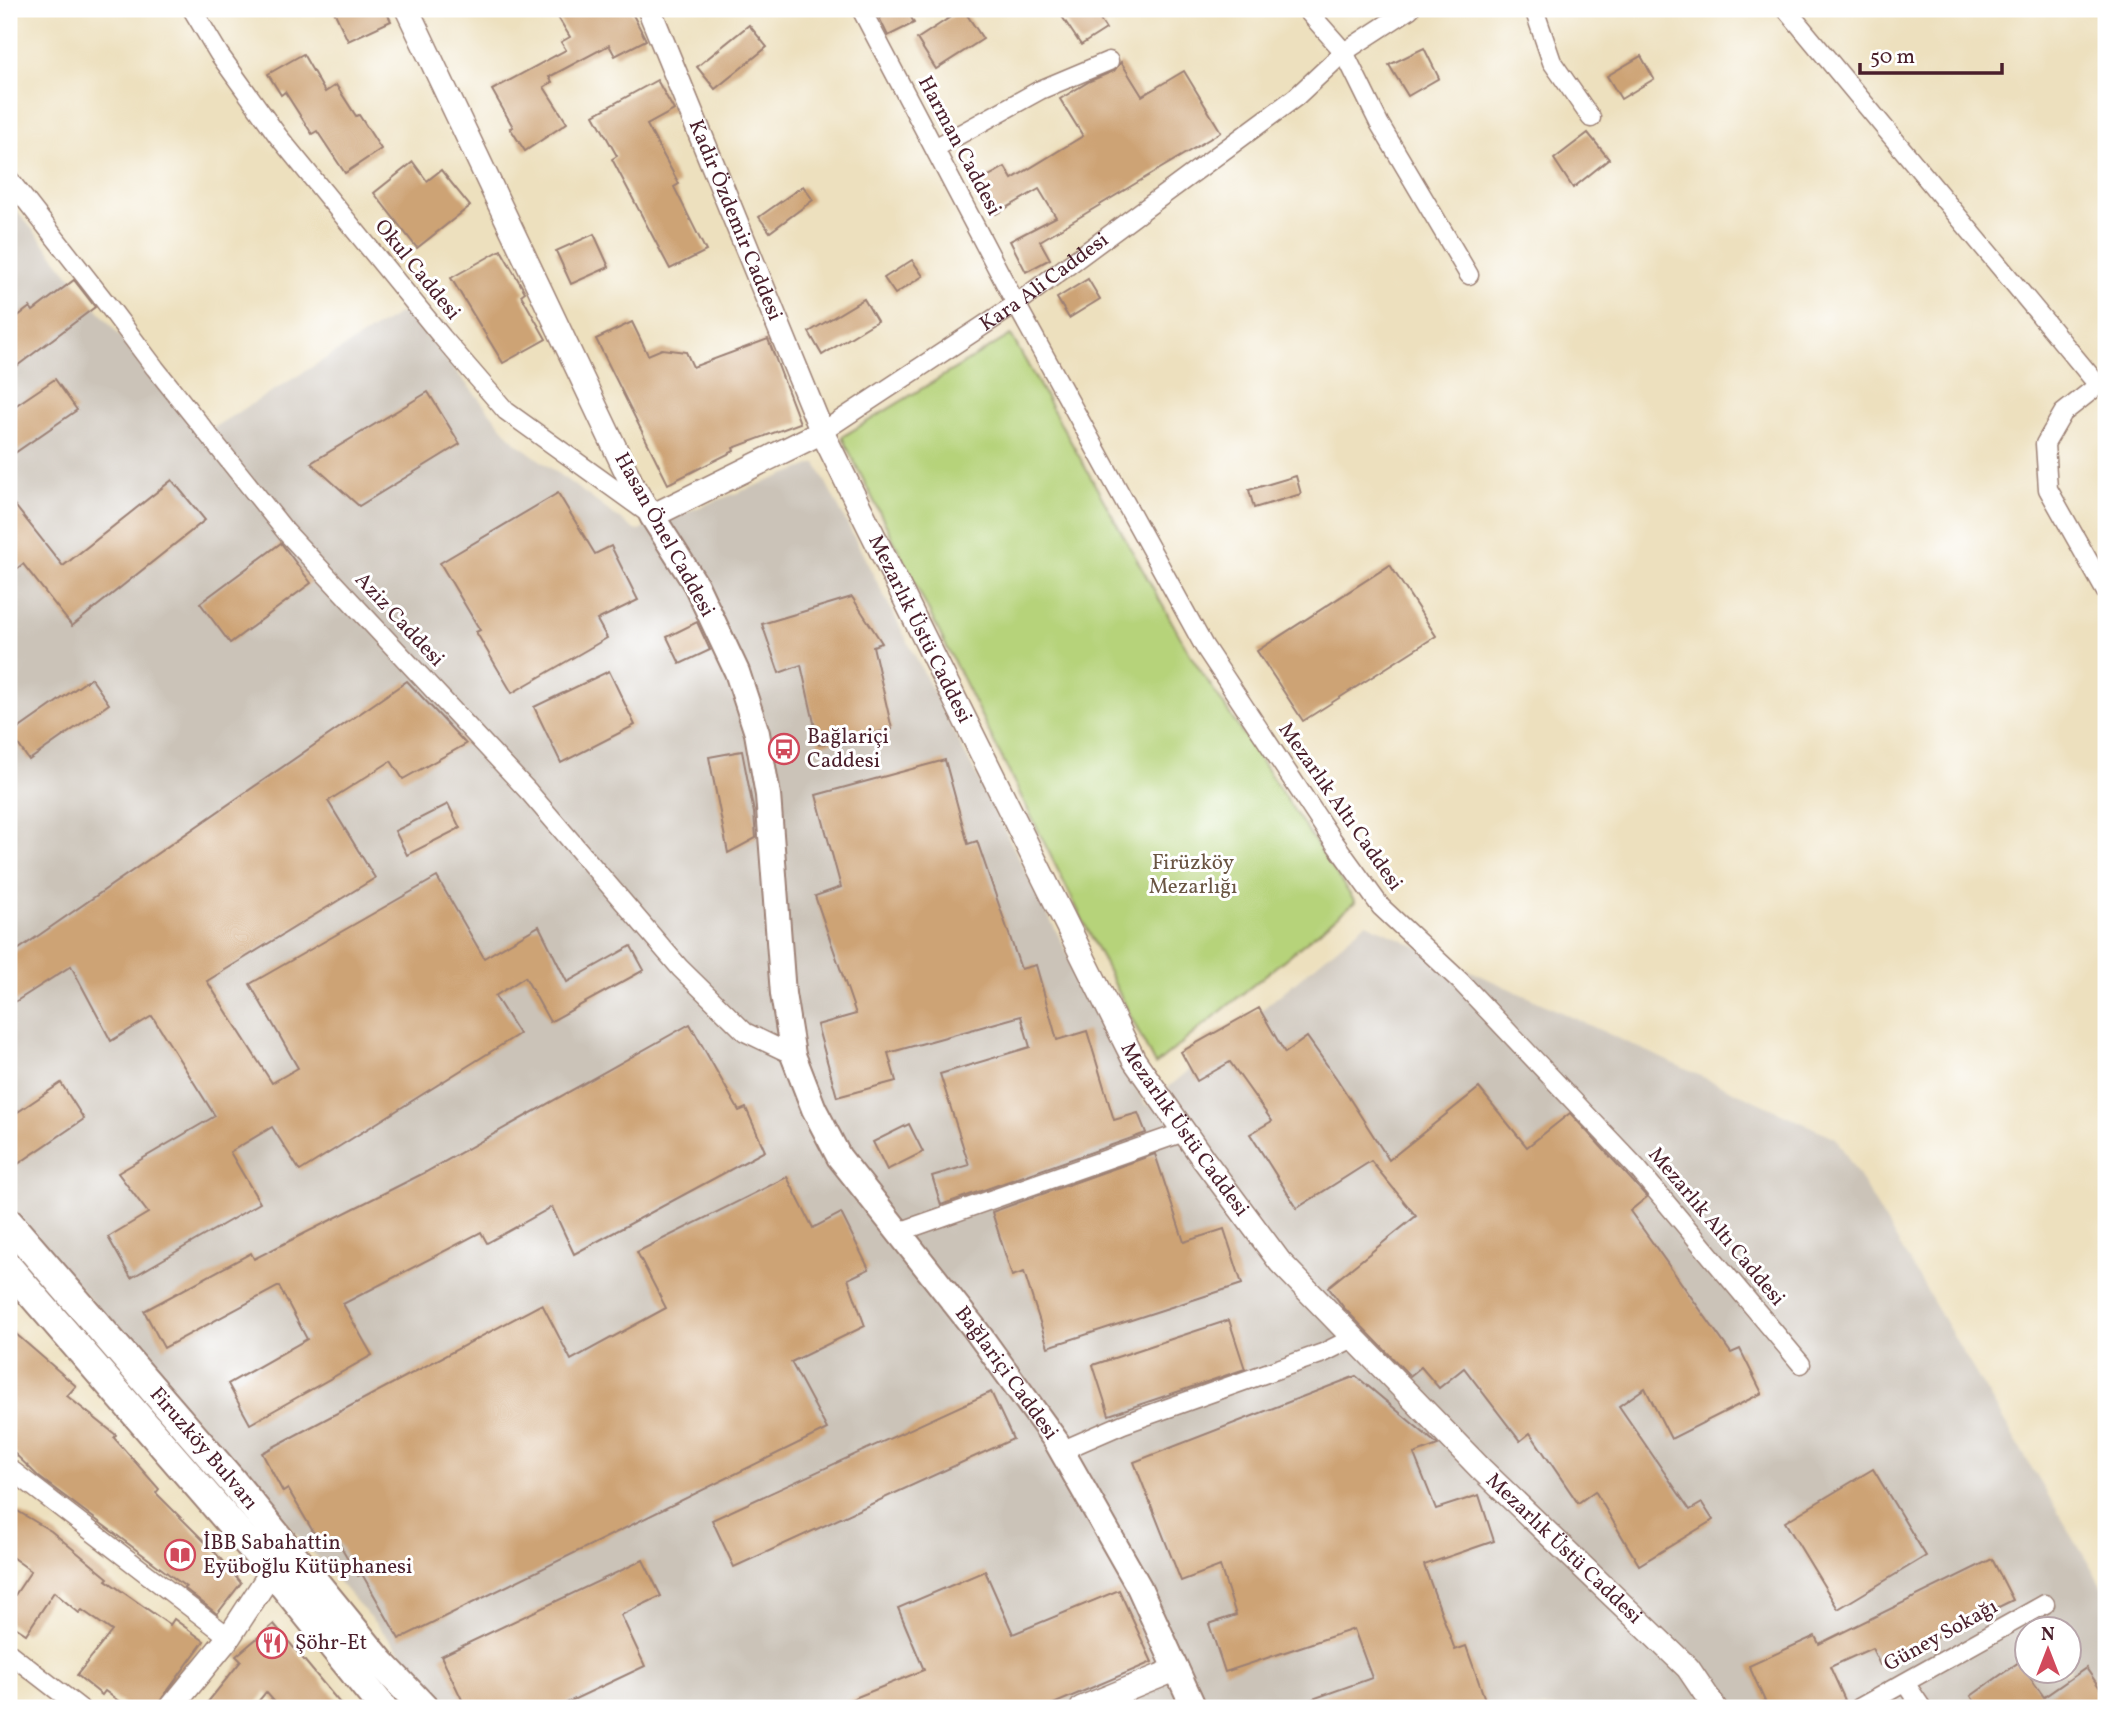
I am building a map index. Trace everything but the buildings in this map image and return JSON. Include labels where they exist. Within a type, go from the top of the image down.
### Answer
[{"type":"main road","name":"Hasan Önel Caddesi","points":[[652,516],[696,585],[737,672],[757,733],[768,795],[783,994],[793,1055]]},
{"type":"main road","name":"Bağlariçi Caddesi","points":[[793,1055],[814,1109],[839,1157],[975,1329],[1061,1451],[1139,1587],[1194,1708]]},
{"type":"main road","name":"Firuzköy Bulvarı","points":[[9,1223],[266,1521],[382,1663],[424,1708]]},
{"type":"main road","name":"Firuzköy Bulvarı","points":[[9,1268],[272,1572],[383,1708]]},
{"type":"main road","points":[[266,1521],[276,1539],[277,1551],[272,1572]]},
{"type":"street","name":"Okul Caddesi","points":[[192,9],[219,54],[278,136],[506,411],[652,516]]},
{"type":"street","name":"Hasan Önel Caddesi","points":[[407,9],[634,488],[652,516]]},
{"type":"street","name":"Kadir Özdemir Caddesi","points":[[649,9],[821,432]]},
{"type":"street","name":"Harman Caddesi","points":[[861,9],[1016,304]]},
{"type":"street","points":[[1306,9],[1345,52],[1379,123],[1469,275]]},
{"type":"street","name":"Kara Ali Caddesi","points":[[652,516],[821,432],[1016,304],[1296,97],[1345,52],[1410,9]]},
{"type":"street","points":[[1534,9],[1552,62],[1591,118]]},
{"type":"street","points":[[1786,9],[2102,382],[2063,413],[2045,444],[2048,489],[2106,592]]},
{"type":"street","points":[[934,148],[1040,90],[1109,61]]},
{"type":"street","name":"Aziz Caddesi","points":[[9,179],[155,368],[286,531],[529,792],[681,968],[745,1032],[793,1055]]},
{"type":"street","name":"Mezarlık Altı Caddesi","points":[[1016,304],[1204,646],[1329,835],[1381,907],[1460,981],[1637,1168],[1801,1364]]},
{"type":"street","name":"Mezarlık Üstü Caddesi","points":[[821,432],[1134,1060],[1184,1132],[1280,1262],[1480,1469],[1688,1668],[1715,1708]]},
{"type":"street","points":[[899,1232],[1184,1132]]},
{"type":"street","points":[[1061,1451],[1123,1424],[1324,1353],[1355,1337]]},
{"type":"street","points":[[9,1468],[229,1637]]},
{"type":"street","points":[[170,1708],[229,1637],[272,1572]]},
{"type":"street","name":"Güney Sokağı","points":[[1859,1708],[2045,1604]]},
{"type":"street","points":[[9,1653],[80,1708]]},
{"type":"street","points":[[1082,1708],[1177,1669]]},
{"type":"street","points":[[1905,1683],[1922,1708]]},
{"type":"shaded area","points":[[9,201],[201,435],[405,310],[514,441],[636,531],[816,463],[1146,1106],[1366,923],[1836,1138],[2106,1593],[2106,1708],[450,1708],[9,1208]]},
{"type":"green space","name":"Firüzköy Mezarlığı","points":[[1011,335],[1191,656],[1355,902],[1155,1065],[842,437]]},
{"type":"place","name":"Bağlariçi Caddesi","points":[[784,749]]},
{"type":"place","name":"İBB Sabahattin Eyüboğlu Kütüphanesi","points":[[180,1555]]},
{"type":"place","name":"Şöhr-Et","points":[[272,1643]]}]
